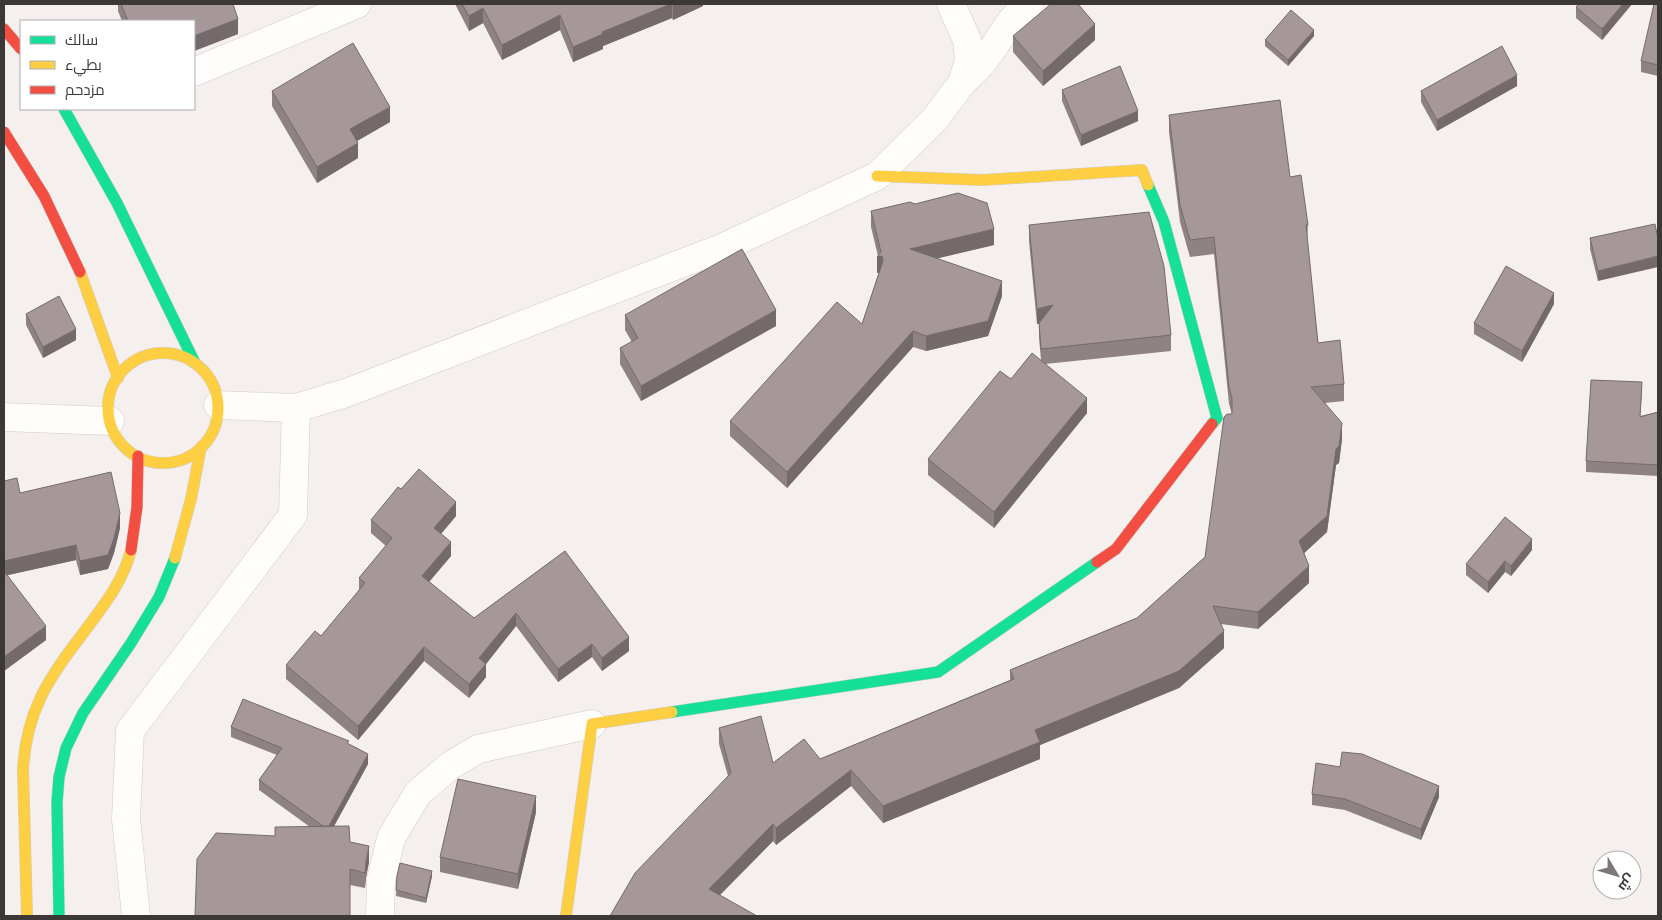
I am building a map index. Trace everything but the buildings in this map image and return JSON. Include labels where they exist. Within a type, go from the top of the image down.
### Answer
[{"type":"main road","points":[[4,29],[20,48]]},
{"type":"main road","points":[[65,110],[80,134],[136,241],[195,363]]},
{"type":"main road","points":[[4,132],[11,157],[37,182],[65,238],[78,268],[118,378]]},
{"type":"main road","points":[[566,916],[592,724],[938,672],[1116,549],[1217,418],[1164,222],[1142,170],[983,180],[877,176]]},
{"type":"main road","points":[[172,354],[184,357],[195,363],[212,382],[218,406],[214,428],[201,447],[182,459],[171,462],[159,462],[138,456],[128,450],[120,442],[110,422],[109,399],[112,387],[118,378],[126,368],[147,355],[172,354]]},
{"type":"main road","points":[[60,916],[57,802],[59,777],[66,748],[83,713],[132,643],[159,597],[176,556],[191,499],[201,447]]},
{"type":"main road","points":[[27,916],[23,778],[30,723],[50,681],[115,588],[126,565],[134,540],[138,511],[138,456]]},
{"type":"street","points":[[195,72],[357,4]]},
{"type":"street","points":[[951,4],[966,40],[969,60],[962,83]]},
{"type":"street","points":[[218,406],[296,408],[346,393],[724,247],[877,176],[935,119],[962,83],[986,59],[1017,12],[1030,4]]},
{"type":"street","points":[[136,916],[126,819],[130,731],[293,515],[296,408]]},
{"type":"street","points":[[4,418],[110,422]]},
{"type":"street","points":[[380,916],[381,880],[390,838],[418,794],[451,765],[478,749],[592,724]]},
{"type":"traffic: fast","points":[[65,110],[117,203],[195,363]]},
{"type":"traffic: fast","points":[[1148,185],[1164,222],[1217,418],[1212,424]]},
{"type":"traffic: fast","points":[[59,916],[57,802],[59,777],[66,748],[83,713],[131,643],[159,597],[175,558]]},
{"type":"traffic: fast","points":[[672,712],[938,672],[1097,562]]},
{"type":"traffic: slow","points":[[877,176],[983,180],[1142,170],[1148,185]]},
{"type":"traffic: slow","points":[[80,272],[118,378]]},
{"type":"traffic: slow","points":[[163,353],[184,358],[202,369],[213,387],[218,408],[213,429],[202,447],[184,458],[163,463],[142,458],[124,447],[113,429],[108,408],[113,387],[124,369],[142,358],[163,353]]},
{"type":"traffic: slow","points":[[175,558],[191,499],[201,447]]},
{"type":"traffic: slow","points":[[27,916],[23,770],[29,731],[40,698],[48,683],[117,585],[131,550]]},
{"type":"traffic: slow","points":[[566,916],[592,724],[672,712]]},
{"type":"traffic: jam","points":[[4,29],[20,48]]},
{"type":"traffic: jam","points":[[4,132],[44,196],[80,272]]},
{"type":"traffic: jam","points":[[1097,562],[1116,549],[1212,424]]},
{"type":"traffic: jam","points":[[131,550],[137,507],[138,456]]}]
